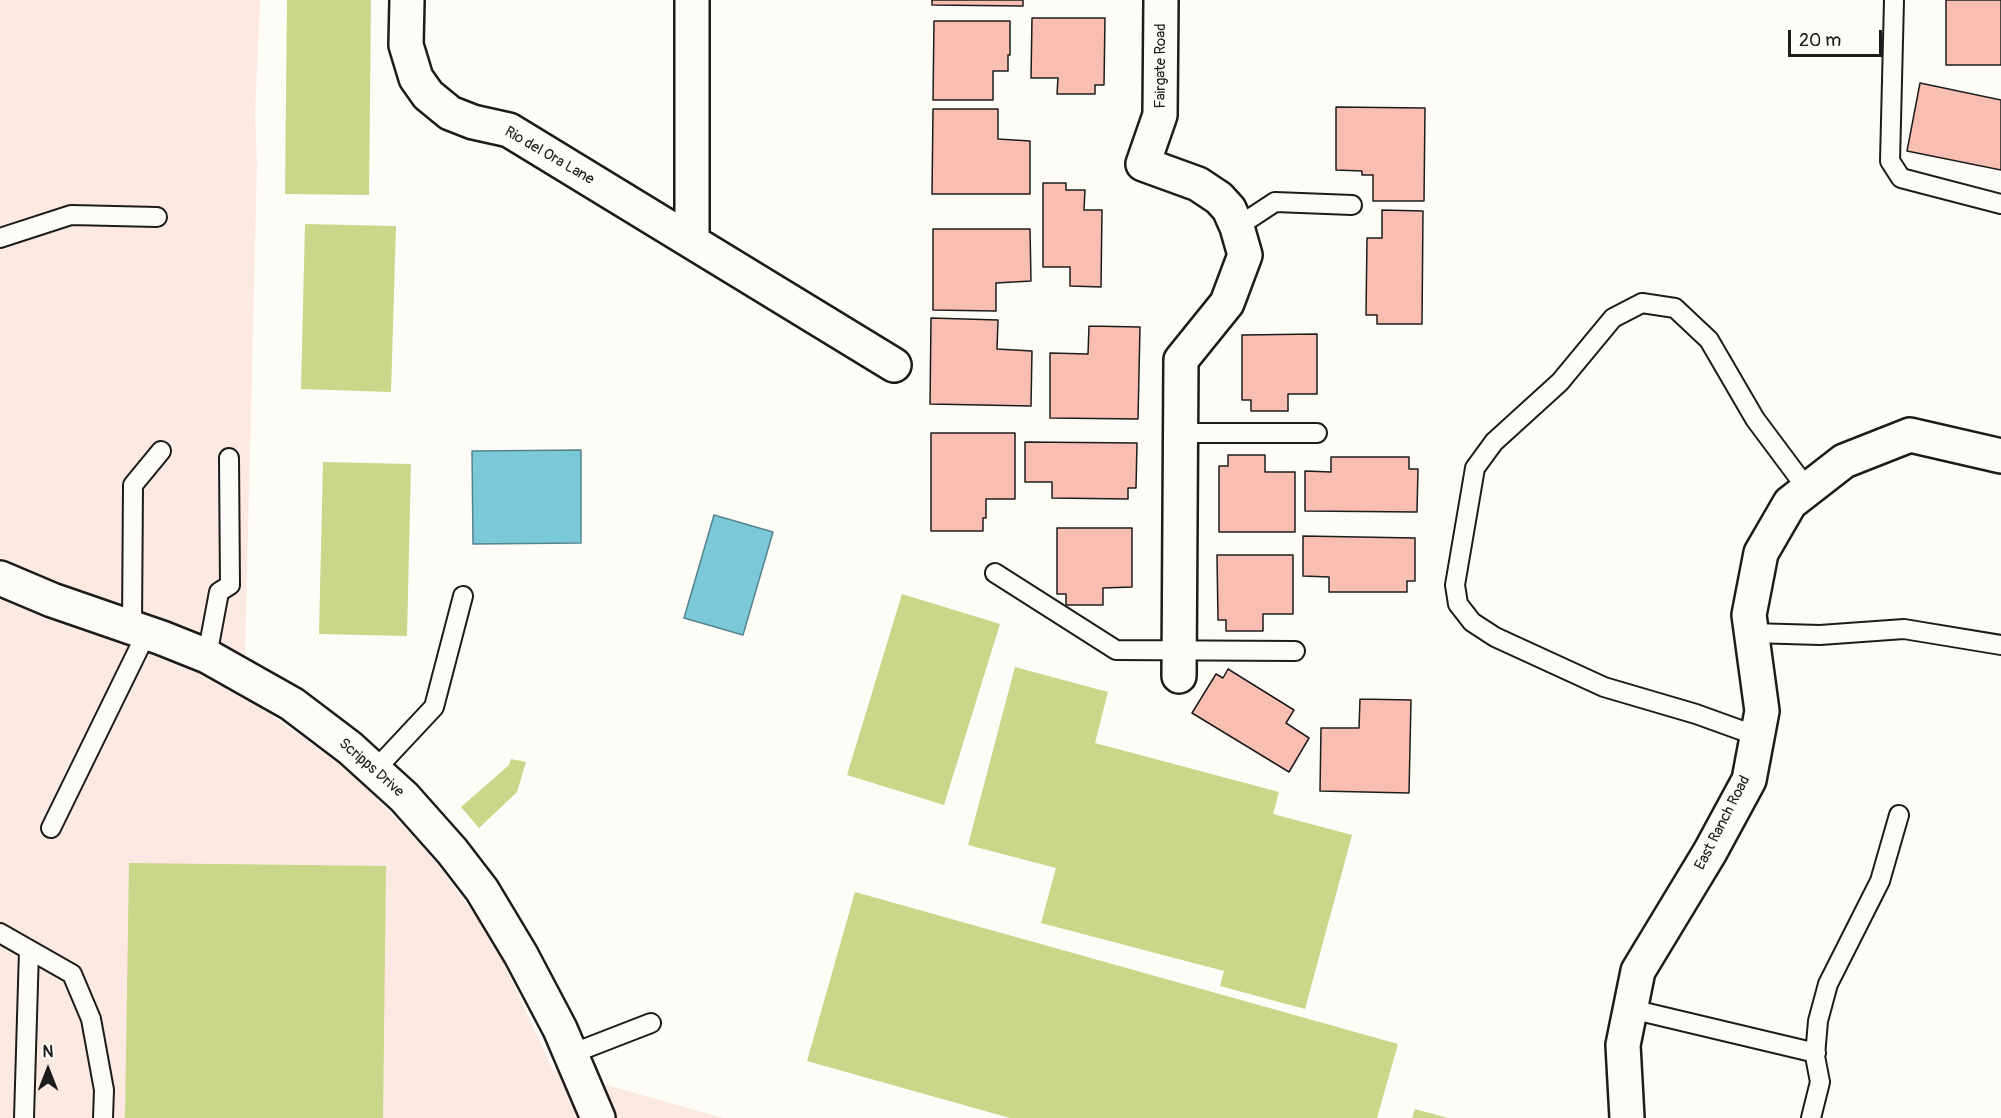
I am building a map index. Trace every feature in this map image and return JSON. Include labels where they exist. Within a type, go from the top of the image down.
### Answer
[{"type":"street","name":"Rio del Ora Lane","points":[[407,0],[406,45],[416,78],[428,95],[450,112],[473,122],[509,130],[894,365]]},
{"type":"street","points":[[692,0],[692,241]]},
{"type":"street","name":"Fairgate Road","points":[[1161,0],[1161,115],[1143,164],[1198,184],[1220,198],[1229,209],[1237,227]]},
{"type":"street","points":[[1179,663],[1180,360],[1227,303],[1245,255],[1237,227]]},
{"type":"street","name":"East Ranch Road","points":[[1627,1118],[1623,1045],[1638,971],[1710,852],[1749,780],[1762,711],[1749,615],[1761,553],[1790,502],[1844,461],[1910,435],[2001,456]]},
{"type":"street","name":"Scripps Drive","points":[[0,579],[207,656],[292,704],[375,770],[404,797],[452,851],[482,890],[521,955],[560,1029],[598,1118]]},
{"type":"lane","points":[[1894,0],[1890,161],[1901,178],[2001,204]]},
{"type":"lane","points":[[1237,227],[1275,202],[1352,205]]},
{"type":"lane","points":[[0,238],[70,215],[157,217]]},
{"type":"lane","points":[[1757,736],[1696,714],[1604,687],[1495,637],[1472,622],[1458,604],[1455,585],[1475,468],[1494,442],[1560,382],[1613,318],[1642,303],[1675,308],[1709,340],[1755,419],[1808,489]]},
{"type":"lane","points":[[1180,433],[1317,433]]},
{"type":"lane","points":[[51,828],[139,630],[133,485],[161,451]]},
{"type":"lane","points":[[207,656],[219,592],[230,585],[229,458]]},
{"type":"lane","points":[[995,573],[1116,650],[1179,663],[1295,651]]},
{"type":"lane","points":[[375,770],[434,707],[463,596]]},
{"type":"lane","points":[[1751,633],[1820,635],[1904,629],[2001,645]]},
{"type":"lane","points":[[1811,1118],[1820,1082],[1816,1053],[1818,1021],[1828,984],[1880,881],[1899,815]]},
{"type":"lane","points":[[0,933],[72,974],[91,1019],[104,1090],[103,1118]]},
{"type":"lane","points":[[24,1118],[29,950]]},
{"type":"lane","points":[[1631,1009],[1816,1053]]},
{"type":"lane","points":[[571,1054],[651,1023]]},
{"type":"shaded area","points":[[0,0],[260,0],[255,114],[257,164],[244,696],[352,772],[433,858],[493,939],[553,1070],[723,1118],[0,1118]]},
{"type":"green space","points":[[287,0],[371,0],[369,195],[285,194]]},
{"type":"green space","points":[[305,224],[396,226],[391,392],[301,389]]},
{"type":"green space","points":[[323,462],[411,464],[407,636],[319,634]]},
{"type":"green space","points":[[902,594],[1000,624],[944,805],[847,775]]},
{"type":"green space","points":[[1015,667],[1108,692],[1095,743],[1279,792],[1273,814],[1352,835],[1305,1009],[1220,986],[1224,971],[1041,923],[1056,868],[968,845]]},
{"type":"green space","points":[[511,759],[526,762],[517,792],[479,828],[461,807],[509,765]]},
{"type":"green space","points":[[129,863],[386,866],[383,1118],[125,1118]]},
{"type":"green space","points":[[855,892],[1398,1044],[1377,1118],[1010,1118],[807,1061]]},
{"type":"green space","points":[[1415,1109],[1448,1118],[1412,1118]]},
{"type":"water","points":[[581,450],[581,543],[473,544],[472,451]]},
{"type":"water","points":[[714,515],[773,532],[743,635],[684,618]]},
{"type":"building","points":[[932,0],[1023,0],[1023,6],[932,5]]},
{"type":"building","points":[[1946,0],[2001,0],[2001,65],[1946,65]]},
{"type":"building","points":[[1032,18],[1105,18],[1104,85],[1095,85],[1095,94],[1057,94],[1058,78],[1031,78]]},
{"type":"building","points":[[934,21],[1010,21],[1008,71],[993,71],[993,100],[933,100]]},
{"type":"building","points":[[1920,83],[2001,100],[2001,170],[1907,151]]},
{"type":"building","points":[[1336,107],[1425,108],[1424,201],[1373,201],[1373,175],[1362,175],[1362,171],[1336,170]]},
{"type":"building","points":[[933,109],[998,109],[998,139],[1030,141],[1030,194],[932,194]]},
{"type":"building","points":[[1043,183],[1066,183],[1066,190],[1085,190],[1084,210],[1102,210],[1101,287],[1070,286],[1070,267],[1043,267]]},
{"type":"building","points":[[1382,210],[1423,211],[1422,324],[1377,324],[1377,315],[1366,315],[1367,238],[1382,238]]},
{"type":"building","points":[[933,229],[1030,229],[1031,281],[996,283],[996,311],[933,310]]},
{"type":"building","points":[[931,318],[998,320],[997,349],[1032,351],[1031,406],[930,404]]},
{"type":"building","points":[[1089,326],[1140,327],[1138,419],[1050,418],[1050,353],[1088,354]]},
{"type":"building","points":[[1317,334],[1317,394],[1288,394],[1288,411],[1251,411],[1251,400],[1242,400],[1242,335]]},
{"type":"building","points":[[931,433],[1015,433],[1015,499],[986,499],[983,531],[931,531]]},
{"type":"building","points":[[1025,442],[1137,443],[1136,488],[1128,488],[1128,499],[1052,498],[1052,482],[1025,482]]},
{"type":"building","points":[[1228,455],[1265,455],[1265,472],[1295,472],[1295,532],[1219,532],[1219,466],[1228,466]]},
{"type":"building","points":[[1331,457],[1409,457],[1409,469],[1418,469],[1417,512],[1305,511],[1305,471],[1331,472]]},
{"type":"building","points":[[1057,528],[1132,528],[1132,587],[1103,588],[1103,605],[1066,605],[1066,594],[1057,594]]},
{"type":"building","points":[[1303,536],[1415,538],[1415,581],[1407,581],[1407,592],[1329,592],[1329,577],[1303,576]]},
{"type":"building","points":[[1217,555],[1293,555],[1293,614],[1263,614],[1263,631],[1226,631],[1226,620],[1218,620]]},
{"type":"building","points":[[1228,669],[1294,710],[1286,723],[1309,738],[1289,772],[1192,713],[1216,674],[1223,678]]},
{"type":"building","points":[[1360,699],[1411,700],[1409,793],[1320,791],[1321,728],[1359,728]]}]
